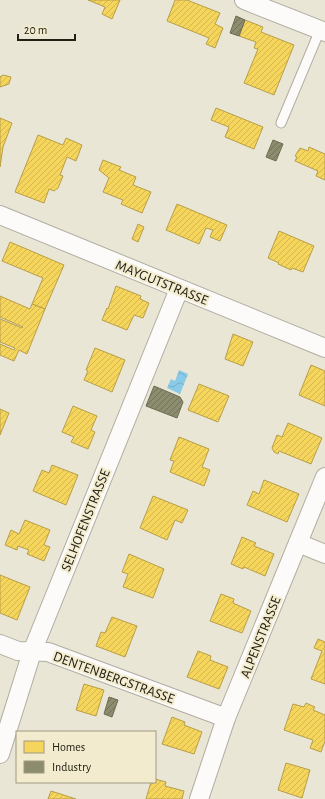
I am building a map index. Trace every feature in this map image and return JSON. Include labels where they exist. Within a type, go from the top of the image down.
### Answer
[{"type":"street","points":[[244,0],[322,31]]},
{"type":"street","name":"MAYGUTSTRASSE","points":[[0,215],[325,348]]},
{"type":"street","name":"SELHOFENSTRASSE","points":[[0,754],[32,652],[179,289]]},
{"type":"street","name":"ALPENSTRASSE","points":[[199,799],[226,718],[325,477]]},
{"type":"street","points":[[298,543],[325,554]]},
{"type":"street","name":"DENTENBERGSTRASSE","points":[[0,644],[18,651],[48,652],[226,718]]},
{"type":"lane","points":[[281,123],[322,31]]},
{"type":"water","points":[[179,370],[188,374],[180,394],[167,388],[171,379],[175,381]]},
{"type":"building: Homes","points":[[88,0],[120,0],[112,19],[102,14],[105,7]]},
{"type":"building: Homes","points":[[175,0],[187,0],[220,13],[215,24],[223,28],[215,48],[206,44],[209,38],[167,21]]},
{"type":"building: Homes","points":[[245,20],[263,27],[261,32],[294,45],[274,95],[244,83],[258,49],[254,48],[256,42],[239,36]]},
{"type":"building: Homes","points":[[3,75],[11,77],[9,84],[0,87],[0,77]]},
{"type":"building: Homes","points":[[216,108],[263,127],[254,149],[225,137],[229,127],[211,120]]},
{"type":"building: Homes","points":[[0,118],[12,123],[3,147],[0,167]]},
{"type":"building: Homes","points":[[38,135],[63,145],[66,138],[82,145],[76,161],[67,157],[60,175],[63,176],[58,188],[54,191],[49,189],[44,203],[15,192]]},
{"type":"building: Homes","points":[[309,147],[325,154],[325,180],[316,176],[318,171],[295,161],[297,157],[295,156],[300,148],[308,151]]},
{"type":"building: Homes","points":[[103,160],[121,167],[119,170],[136,177],[133,185],[151,192],[142,213],[121,204],[123,200],[103,192],[109,178],[99,170]]},
{"type":"building: Homes","points":[[177,204],[227,225],[220,241],[210,237],[213,230],[206,228],[199,244],[166,230]]},
{"type":"building: Homes","points":[[138,224],[144,227],[138,242],[132,239]]},
{"type":"building: Homes","points":[[279,231],[314,246],[303,272],[292,268],[291,270],[268,258]]},
{"type":"building: Homes","points":[[10,242],[64,265],[45,309],[32,304],[43,278],[2,261]]},
{"type":"building: Homes","points":[[116,286],[141,296],[140,299],[149,303],[143,318],[134,315],[127,330],[102,320],[107,308],[108,309]]},
{"type":"building: Homes","points":[[0,296],[30,309],[32,304],[45,309],[27,354],[19,350],[14,361],[0,355],[0,344],[14,350],[15,348],[0,342],[0,319],[22,328],[23,327],[0,317]]},
{"type":"building: Homes","points":[[233,334],[253,342],[243,366],[225,359]]},
{"type":"building: Homes","points":[[95,348],[125,360],[112,392],[84,380],[88,371],[86,370]]},
{"type":"building: Homes","points":[[311,365],[325,371],[325,406],[299,395]]},
{"type":"building: Homes","points":[[199,384],[229,396],[218,422],[188,410]]},
{"type":"building: Homes","points":[[73,406],[97,416],[91,430],[95,432],[88,449],[71,442],[74,437],[62,432]]},
{"type":"building: Homes","points":[[0,409],[9,413],[0,435]]},
{"type":"building: Homes","points":[[288,423],[322,438],[311,464],[279,451],[278,454],[274,452],[272,448],[277,435],[282,437]]},
{"type":"building: Homes","points":[[179,437],[209,449],[202,467],[210,470],[204,486],[170,472],[174,461],[170,460]]},
{"type":"building: Homes","points":[[52,465],[78,475],[66,505],[33,491],[42,470],[49,473]]},
{"type":"building: Homes","points":[[264,480],[299,494],[287,522],[247,505],[253,491],[259,494]]},
{"type":"building: Homes","points":[[153,496],[188,510],[182,523],[175,520],[167,540],[140,528]]},
{"type":"building: Homes","points":[[25,520],[50,530],[44,545],[50,547],[44,561],[27,554],[29,550],[18,546],[17,550],[5,545],[11,530],[19,534]]},
{"type":"building: Homes","points":[[242,537],[256,543],[254,546],[274,554],[265,576],[244,567],[243,569],[231,564]]},
{"type":"building: Homes","points":[[129,554],[164,569],[153,598],[123,587],[128,574],[122,572]]},
{"type":"building: Homes","points":[[0,575],[30,587],[17,620],[0,613]]},
{"type":"building: Homes","points":[[221,594],[234,599],[233,603],[251,611],[242,633],[210,621]]},
{"type":"building: Homes","points":[[112,617],[137,626],[125,657],[96,646],[101,632],[105,633]]},
{"type":"building: Homes","points":[[318,639],[325,642],[325,684],[311,679],[322,651],[314,648]]},
{"type":"building: Homes","points":[[198,651],[211,656],[210,660],[228,667],[219,689],[187,677]]},
{"type":"building: Homes","points":[[84,684],[104,690],[96,716],[76,710]]},
{"type":"building: Homes","points":[[306,703],[315,707],[313,710],[325,715],[325,741],[321,752],[310,748],[313,740],[284,730],[293,704],[304,707]]},
{"type":"building: Homes","points":[[172,717],[185,722],[184,725],[202,732],[194,754],[162,744]]},
{"type":"building: Homes","points":[[286,763],[310,770],[302,798],[278,790]]},
{"type":"building: Homes","points":[[156,779],[166,782],[165,786],[184,791],[182,799],[146,799],[151,783],[156,783]]},
{"type":"building: Homes","points":[[51,791],[76,799],[48,799]]},
{"type":"building: Industry","points":[[236,16],[245,20],[239,36],[230,33]]},
{"type":"building: Industry","points":[[273,140],[283,144],[276,161],[266,157]]},
{"type":"building: Industry","points":[[154,386],[180,397],[183,402],[177,418],[146,406]]},
{"type":"building: Industry","points":[[109,697],[118,700],[112,717],[104,714]]}]
